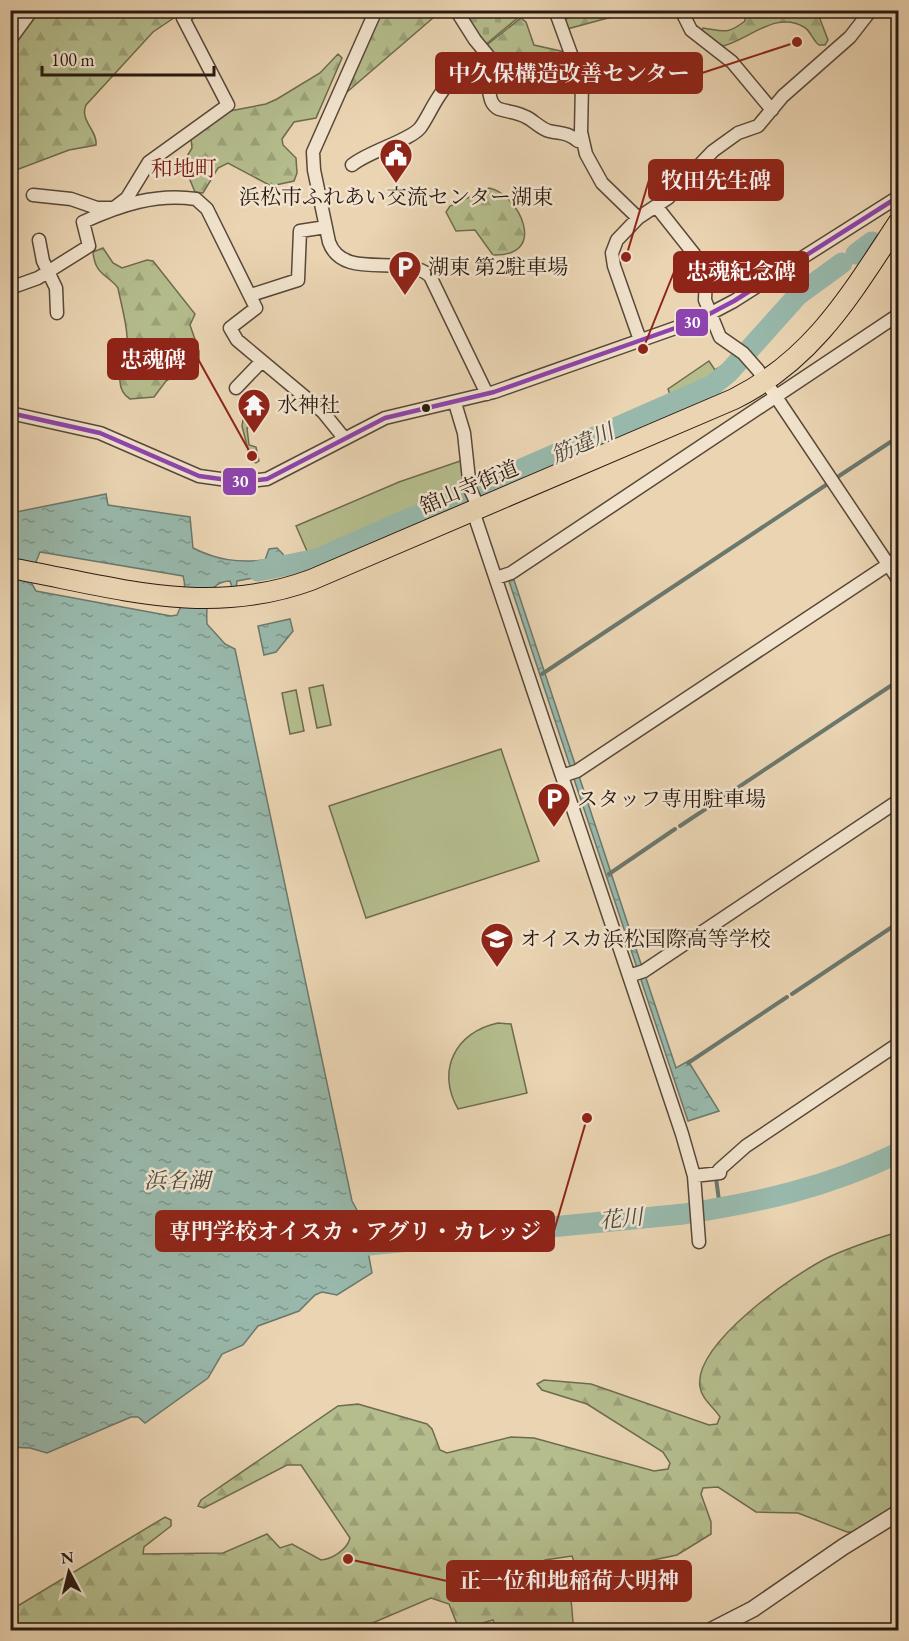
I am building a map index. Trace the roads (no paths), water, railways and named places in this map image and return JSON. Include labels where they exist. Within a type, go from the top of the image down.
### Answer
[{"type":"main road","name":"舘山寺街道","points":[[10,568],[181,599],[213,600],[254,596],[295,586],[474,502],[734,399],[771,389],[795,360],[823,332],[898,223]]},
{"type":"street","points":[[10,40],[32,10]]},
{"type":"street","points":[[10,288],[38,278],[89,246],[83,222],[128,198],[149,162],[228,105],[183,18],[193,10]]},
{"type":"street","points":[[376,10],[313,152],[314,170],[332,250],[344,261],[418,268],[430,276],[487,394]]},
{"type":"street","points":[[456,10],[475,40],[490,58],[490,72],[485,78]]},
{"type":"street","points":[[555,10],[582,84],[582,141],[596,174],[638,218]]},
{"type":"street","points":[[681,10],[691,30],[732,62],[772,110]]},
{"type":"street","points":[[640,340],[612,260],[617,240],[638,218],[668,198],[712,151],[738,133],[758,126],[807,73],[850,37],[866,12]]},
{"type":"street","points":[[352,165],[368,154],[415,133],[436,97],[452,82],[471,74],[485,78]]},
{"type":"street","points":[[485,78],[490,100],[495,106],[526,117],[547,131],[567,133],[578,141],[582,141]]},
{"type":"street","points":[[33,195],[71,199],[97,208],[114,207],[155,197],[189,198],[201,201],[256,308],[230,328],[240,344],[323,412],[344,438]]},
{"type":"street","points":[[10,413],[100,433],[186,472],[228,481],[256,481],[277,476],[385,418],[487,394],[709,314],[898,197]]},
{"type":"street","points":[[656,206],[694,254],[706,276],[705,300],[709,314],[723,341],[745,355],[771,389],[894,561],[898,579]]},
{"type":"street","points":[[251,295],[298,280],[300,231],[326,227]]},
{"type":"street","points":[[39,240],[48,271],[56,288],[57,313]]},
{"type":"street","points":[[496,578],[511,573],[771,389],[898,315]]},
{"type":"street","points":[[236,388],[261,362]]},
{"type":"street","points":[[455,403],[464,433],[474,502],[496,578],[694,1178],[699,1242]]},
{"type":"street","points":[[562,776],[577,771],[894,561]]},
{"type":"street","points":[[629,976],[644,971],[898,801]]},
{"type":"street","points":[[694,1178],[720,1173],[719,1170],[746,1146],[898,1044]]},
{"type":"street","points":[[712,1630],[753,1609],[823,1560],[898,1513]]},
{"type":"water","name":"浜名湖","points":[[106,494],[108,505],[190,517],[193,548],[211,555],[228,560],[246,561],[265,560],[269,549],[277,548],[283,554],[286,572],[237,581],[236,589],[233,590],[230,581],[216,585],[209,596],[207,624],[225,644],[235,649],[352,1201],[362,1219],[372,1273],[337,1295],[322,1292],[315,1295],[299,1311],[258,1326],[243,1345],[222,1354],[208,1378],[145,1423],[138,1417],[131,1417],[47,1453],[30,1448],[10,1447],[10,570],[13,562],[11,513]],"holes":[[[40,552],[183,576],[185,586],[183,601],[177,615],[171,616],[36,591],[29,579]]]},
{"type":"water","points":[[514,580],[576,767],[570,766],[509,581]]},
{"type":"water","points":[[290,619],[293,631],[276,652],[264,655],[258,626]]},
{"type":"water","points":[[579,776],[642,967],[637,968],[574,779]]},
{"type":"water","points":[[645,975],[676,1068],[690,1060],[690,1064],[719,1111],[688,1121],[641,980]]},
{"type":"waterway","name":"筋違川","points":[[856,254],[872,242]]},
{"type":"waterway","name":"筋違川","points":[[258,571],[317,559],[713,385],[729,372],[798,295],[842,263]]},
{"type":"waterway","points":[[836,478],[898,437]]},
{"type":"waterway","points":[[542,674],[829,483]]},
{"type":"waterway","points":[[680,826],[898,681]]},
{"type":"waterway","points":[[609,874],[675,829]]},
{"type":"waterway","points":[[792,994],[898,923]]},
{"type":"waterway","points":[[688,1063],[787,997]]},
{"type":"waterway","name":"花川","points":[[338,1248],[684,1214],[794,1192],[846,1175],[898,1153]]},
{"type":"waterway","points":[[716,1178],[720,1208]]},
{"type":"place","name":"中久保構造改善センター","points":[[797,42]]},
{"type":"place","name":"浜松市ふれあい交流センター湖東","points":[[396,184]]},
{"type":"place","name":"牧田先生碑","points":[[626,257]]},
{"type":"place","name":"湖東 第2駐車場","points":[[405,296]]},
{"type":"place","name":"忠魂紀念碑","points":[[643,349]]},
{"type":"place","name":"水神社","points":[[254,434]]},
{"type":"place","name":"忠魂碑","points":[[252,456]]},
{"type":"place","name":"スタッフ専用駐車場","points":[[554,828]]},
{"type":"place","name":"オイスカ浜松国際高等学校","points":[[497,968]]},
{"type":"place","name":"専門学校オイスカ・アグリ・カレッジ","points":[[587,1118]]},
{"type":"place","name":"正一位和地稲荷大明神","points":[[348,1559]]},
{"type":"district","name":"和地町","points":[[184,168]]}]
